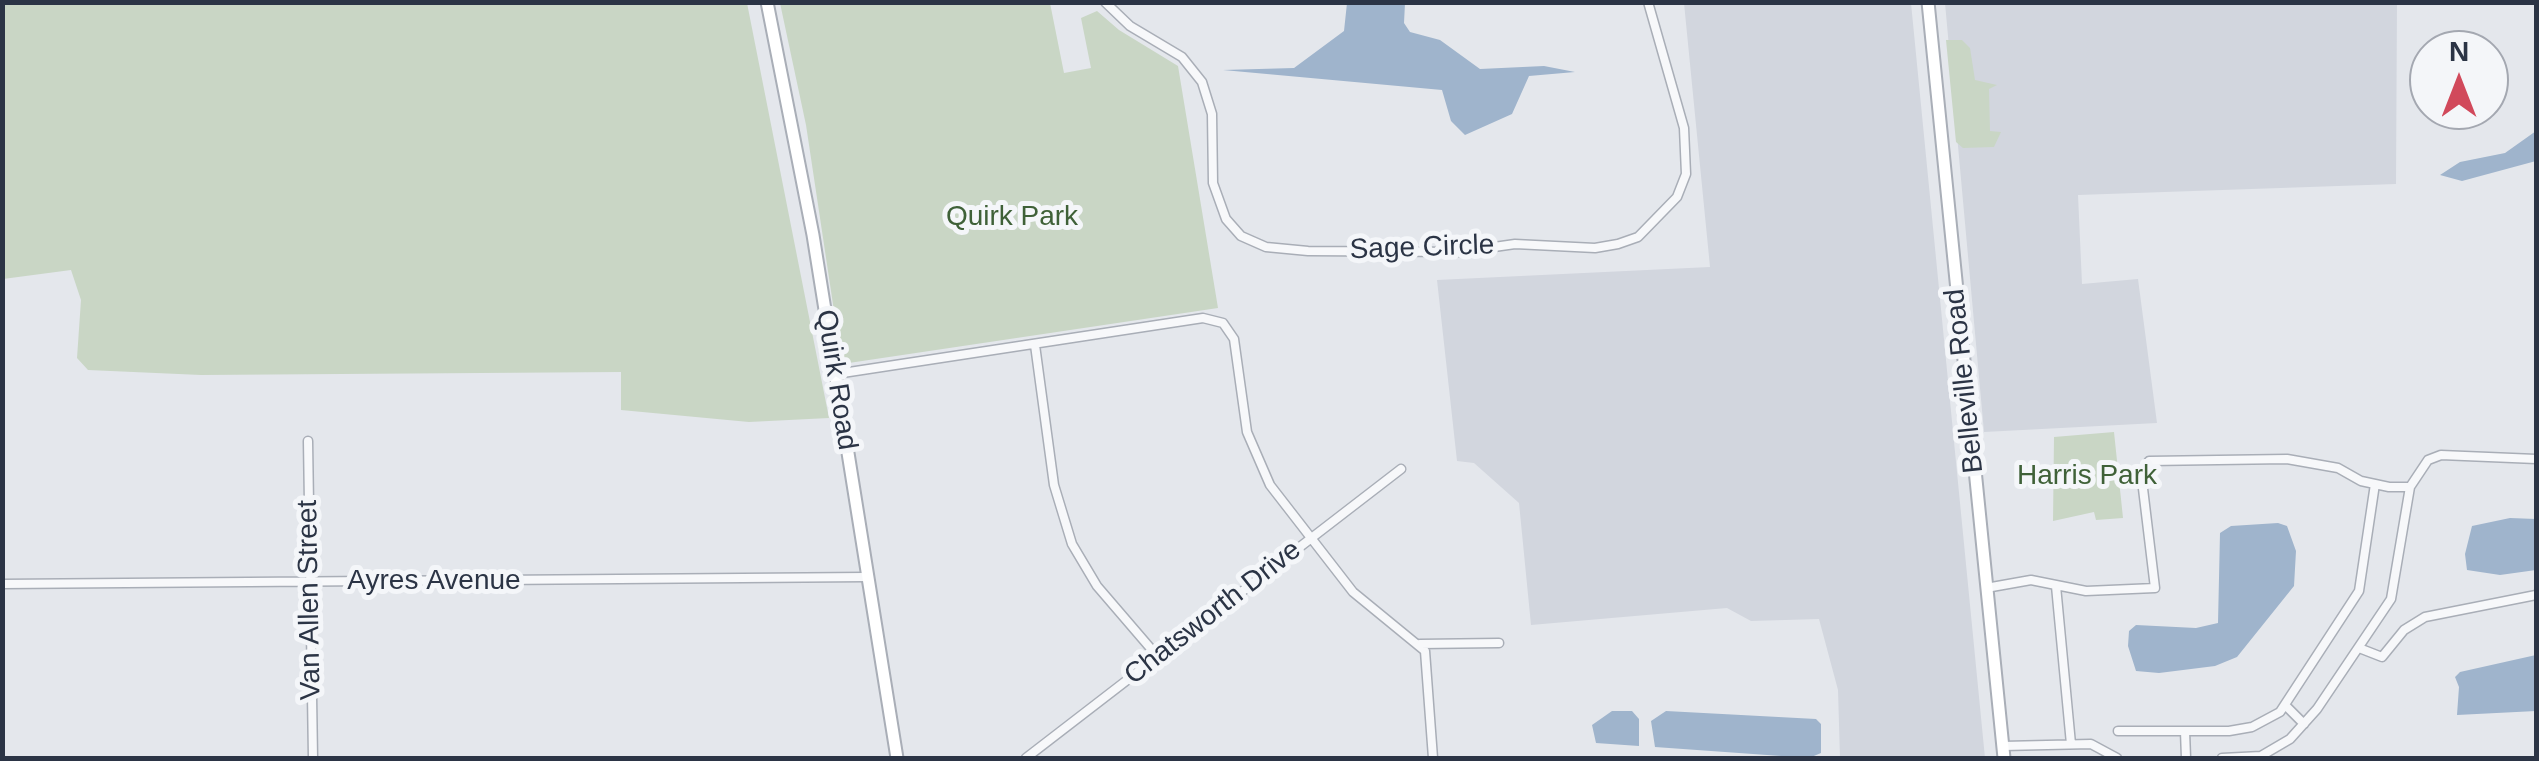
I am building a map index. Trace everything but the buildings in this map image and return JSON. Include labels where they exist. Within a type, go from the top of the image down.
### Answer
[{"type":"street","name":"Quirk Road","points":[[768,2],[836,374],[897,758]]},
{"type":"street","name":"Sage Circle","points":[[1105,2],[1130,26],[1182,57],[1202,82],[1212,114],[1213,183],[1226,219],[1241,236],[1266,248],[1441,252],[1514,244],[1596,248],[1618,244],[1638,237],[1677,197],[1686,174],[1684,128],[1648,2]]},
{"type":"street","name":"Belleville Road","points":[[1928,2],[2003,752]]},
{"type":"street","points":[[836,374],[1203,318],[1223,323],[1234,339],[1242,410],[1254,452],[1270,485],[1361,600],[1420,644],[1430,667],[1434,758]]},
{"type":"street","points":[[1035,345],[1054,486],[1072,544],[1097,586],[1158,657]]},
{"type":"street","name":"Van Allen Street","points":[[308,441],[312,758]]},
{"type":"street","points":[[2222,758],[2261,756],[2272,750],[2304,724],[2359,648],[2392,599],[2410,487],[2428,460],[2442,455],[2536,460]]},
{"type":"street","points":[[1986,588],[2031,580],[2086,590],[2155,588],[2141,472],[2141,466],[2149,461],[2287,459],[2338,468],[2375,484],[2410,487]]},
{"type":"street","name":"Chatsworth Drive","points":[[1026,758],[1401,469]]},
{"type":"street","points":[[2118,731],[2252,727],[2272,718],[2285,705],[2360,591],[2375,484]]},
{"type":"street","name":"Ayres Avenue","points":[[2,584],[866,577]]},
{"type":"street","points":[[2056,586],[2071,744]]},
{"type":"street","points":[[2359,648],[2382,657],[2404,630],[2425,616],[2536,596]]},
{"type":"street","points":[[1420,644],[1499,643]]},
{"type":"street","points":[[2285,705],[2304,724]]},
{"type":"street","points":[[2185,731],[2186,758]]},
{"type":"street","points":[[2003,752],[2091,744],[2116,758]]},
{"type":"street","points":[[2272,750],[2281,758]]},
{"type":"shaded area","points":[[1684,3],[1911,3],[1985,758],[1840,758],[1838,690],[1819,619],[1751,621],[1727,608],[1531,625],[1519,503],[1474,463],[1457,461],[1437,280],[1710,267]]},
{"type":"shaded area","points":[[1945,3],[2397,3],[2396,184],[2078,195],[2082,284],[2138,279],[2157,423],[1984,432]]},
{"type":"green space","points":[[2,3],[747,3],[829,418],[749,422],[621,410],[621,372],[201,375],[88,370],[77,358],[81,300],[71,270],[3,279]]},
{"type":"green space","name":"Quirk Park","points":[[780,3],[1050,3],[1064,73],[1091,68],[1081,18],[1097,11],[1119,30],[1178,66],[1218,308],[842,364],[806,125]]},
{"type":"green space","points":[[1946,40],[1962,40],[1970,48],[1975,80],[1997,85],[1989,89],[1990,131],[2001,132],[1994,147],[1963,148],[1956,142]]},
{"type":"green space","name":"Harris Park","points":[[2114,432],[2123,518],[2096,520],[2094,512],[2053,521],[2054,437]]},
{"type":"water","points":[[1347,3],[1405,3],[1404,23],[1410,32],[1440,40],[1480,69],[1544,66],[1575,72],[1529,76],[1512,114],[1465,135],[1451,121],[1442,90],[1223,70],[1294,68],[1344,31]]},
{"type":"water","points":[[2536,131],[2536,161],[2462,181],[2440,175],[2460,162],[2505,153]]},
{"type":"water","points":[[2510,518],[2536,519],[2536,570],[2500,575],[2467,570],[2465,554],[2472,526]]},
{"type":"water","points":[[2231,526],[2287,526],[2296,551],[2294,586],[2237,657],[2215,666],[2159,673],[2136,671],[2128,646],[2129,631],[2136,625],[2196,628],[2218,623],[2220,533]]},
{"type":"water","points":[[2536,655],[2536,711],[2457,715],[2459,687],[2455,677],[2460,672]]},
{"type":"water","points":[[1612,711],[1632,711],[1639,719],[1639,746],[1596,743],[1592,725]]},
{"type":"water","points":[[1666,711],[1816,719],[1821,724],[1821,753],[1809,758],[1655,747],[1651,721]]}]
